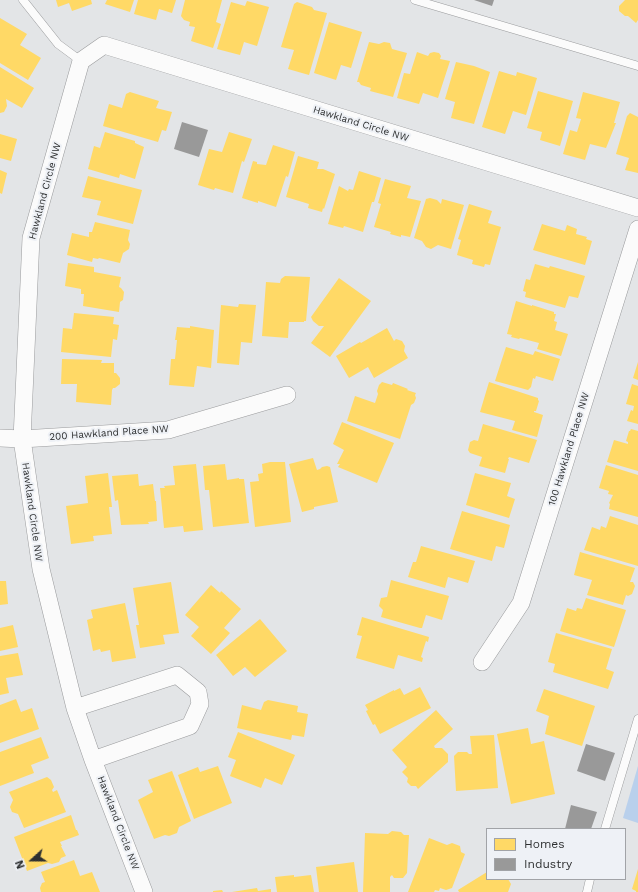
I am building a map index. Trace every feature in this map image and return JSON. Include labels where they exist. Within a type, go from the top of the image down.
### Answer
[{"type":"street","name":"Hawkland Circle NW","points":[[144,892],[93,760],[75,708],[41,569],[22,439],[31,238],[81,61],[104,45],[638,208]]},
{"type":"street","name":"100 Hawkland Place NW","points":[[482,662],[521,603],[638,229]]},
{"type":"street","name":"200 Hawkland Place NW","points":[[0,438],[22,439],[168,430],[287,395]]},
{"type":"street","points":[[75,708],[177,675],[198,692],[200,704],[190,726],[93,760]]},
{"type":"lane","points":[[23,0],[58,44],[81,61]]},
{"type":"lane","points":[[415,0],[638,66]]},
{"type":"lane","points":[[605,828],[638,718]]},
{"type":"lane","points":[[587,892],[590,880]]},
{"type":"shaded area","points":[[638,766],[638,823],[623,818]]},
{"type":"building: Homes","points":[[56,0],[91,0],[92,4],[72,11],[69,3],[58,7]]},
{"type":"building: Homes","points":[[107,0],[134,0],[130,12],[105,4]]},
{"type":"building: Homes","points":[[138,0],[176,0],[172,13],[159,9],[156,20],[134,14]]},
{"type":"building: Homes","points":[[185,0],[222,0],[216,22],[221,24],[213,48],[191,41],[195,27],[189,26],[190,22],[184,20],[181,16]]},
{"type":"building: Homes","points":[[625,0],[638,0],[638,20],[636,23],[619,11],[619,6]]},
{"type":"building: Homes","points":[[247,1],[269,7],[257,46],[244,42],[240,55],[217,49],[231,2],[245,6]]},
{"type":"building: Homes","points":[[297,2],[312,7],[314,10],[327,13],[309,75],[288,69],[294,50],[281,47],[294,4]]},
{"type":"building: Homes","points":[[0,18],[27,34],[20,45],[41,58],[28,80],[0,63]]},
{"type":"building: Homes","points":[[329,22],[362,32],[351,68],[341,65],[336,80],[314,73]]},
{"type":"building: Homes","points":[[369,42],[379,44],[384,42],[390,43],[392,49],[407,53],[393,97],[370,91],[371,88],[357,82]]},
{"type":"building: Homes","points":[[417,52],[428,56],[430,53],[439,53],[441,56],[440,59],[450,61],[438,98],[423,93],[419,104],[397,98],[404,73],[410,74]]},
{"type":"building: Homes","points":[[456,62],[474,66],[490,72],[474,124],[451,118],[455,102],[445,99]]},
{"type":"building: Homes","points":[[0,67],[34,88],[22,108],[6,99],[7,106],[4,112],[0,113]]},
{"type":"building: Homes","points":[[499,71],[516,76],[517,72],[537,78],[526,115],[513,111],[505,134],[482,127]]},
{"type":"building: Homes","points":[[538,91],[573,101],[560,146],[540,140],[542,132],[527,128]]},
{"type":"building: Homes","points":[[130,92],[159,101],[156,108],[172,112],[166,131],[162,130],[158,142],[103,126],[109,104],[122,108],[126,94]]},
{"type":"building: Homes","points":[[583,92],[620,102],[614,123],[616,123],[606,148],[590,144],[585,160],[563,154],[570,130],[577,132],[581,119],[576,118]]},
{"type":"building: Homes","points":[[630,113],[638,117],[638,173],[625,170],[629,158],[616,154],[627,116]]},
{"type":"building: Homes","points":[[105,132],[135,141],[135,143],[144,147],[135,179],[120,174],[119,178],[88,169],[94,146],[100,148]]},
{"type":"building: Homes","points":[[229,132],[252,139],[244,162],[242,161],[233,193],[215,188],[214,190],[198,185],[209,149],[222,152]]},
{"type":"building: Homes","points":[[0,134],[17,139],[11,161],[0,158]]},
{"type":"building: Homes","points":[[273,145],[295,152],[288,177],[286,176],[276,207],[242,198],[253,161],[257,162],[257,164],[266,165]]},
{"type":"building: Homes","points":[[298,156],[319,162],[317,169],[323,169],[335,174],[322,212],[308,208],[309,204],[286,197]]},
{"type":"building: Homes","points":[[0,170],[7,173],[2,194],[0,193]]},
{"type":"building: Homes","points":[[359,171],[381,178],[363,232],[344,226],[343,228],[328,224],[339,186],[348,191],[349,189],[353,190]]},
{"type":"building: Homes","points":[[88,176],[142,190],[133,224],[97,215],[101,201],[82,197]]},
{"type":"building: Homes","points":[[385,179],[411,186],[407,198],[421,201],[410,237],[401,235],[401,237],[390,234],[391,232],[374,227],[381,204],[378,203]]},
{"type":"building: Homes","points":[[430,198],[437,200],[441,204],[442,199],[464,205],[451,249],[438,245],[431,249],[426,247],[422,241],[414,238],[426,199]]},
{"type":"building: Homes","points":[[469,204],[492,211],[488,223],[501,227],[490,265],[485,264],[484,267],[472,264],[473,260],[457,255],[461,240],[458,239]]},
{"type":"building: Homes","points":[[95,222],[130,230],[128,240],[130,244],[129,249],[123,253],[120,263],[99,258],[93,258],[92,262],[67,255],[72,233],[89,237],[89,232],[92,232]]},
{"type":"building: Homes","points":[[542,224],[565,231],[567,225],[577,229],[576,234],[587,237],[586,239],[592,241],[585,265],[533,250]]},
{"type":"building: Homes","points":[[68,263],[94,267],[94,272],[121,277],[119,287],[124,292],[123,300],[120,302],[119,312],[83,306],[84,294],[81,294],[81,289],[65,286]]},
{"type":"building: Homes","points":[[535,264],[549,268],[550,266],[585,276],[578,298],[569,296],[565,308],[525,297],[526,292],[523,291],[526,279],[530,280]]},
{"type":"building: Homes","points":[[285,276],[310,277],[306,321],[289,322],[288,338],[262,336],[266,282],[280,283],[281,279]]},
{"type":"building: Homes","points":[[339,278],[371,301],[330,357],[311,343],[324,326],[319,326],[311,317]]},
{"type":"building: Homes","points":[[516,301],[554,312],[554,314],[556,314],[554,321],[557,322],[555,330],[568,334],[561,356],[537,349],[539,343],[511,337],[512,335],[507,334]]},
{"type":"building: Homes","points":[[239,304],[256,305],[252,343],[241,342],[239,365],[217,363],[221,305],[238,307]]},
{"type":"building: Homes","points":[[74,313],[114,317],[113,324],[119,325],[117,340],[113,339],[111,357],[61,352],[63,328],[72,329]]},
{"type":"building: Homes","points":[[190,326],[214,330],[211,368],[197,366],[194,387],[169,385],[171,359],[175,359],[177,327],[190,328]]},
{"type":"building: Homes","points":[[387,328],[394,341],[396,339],[402,341],[405,346],[404,351],[408,358],[374,378],[368,367],[349,378],[336,356]]},
{"type":"building: Homes","points":[[506,347],[533,355],[535,351],[560,359],[553,381],[536,376],[535,379],[533,378],[531,387],[528,390],[495,381]]},
{"type":"building: Homes","points":[[62,359],[102,360],[101,363],[114,363],[114,373],[116,373],[120,378],[120,384],[112,390],[111,405],[76,402],[77,384],[61,384]]},
{"type":"building: Homes","points":[[638,362],[638,380],[633,378]]},
{"type":"building: Homes","points":[[382,382],[392,385],[393,383],[416,393],[416,398],[414,403],[411,405],[400,439],[347,421],[355,396],[375,403],[379,385]]},
{"type":"building: Homes","points":[[489,382],[538,398],[539,401],[536,411],[534,412],[543,415],[537,437],[512,430],[515,421],[480,412]]},
{"type":"building: Homes","points":[[632,384],[638,386],[638,424],[627,421],[631,410],[633,411],[634,406],[626,404]]},
{"type":"building: Homes","points":[[342,422],[394,443],[377,483],[338,467],[340,464],[337,464],[344,450],[333,444]]},
{"type":"building: Homes","points":[[483,424],[537,440],[529,463],[509,457],[505,473],[479,466],[482,457],[470,453],[468,450],[470,442],[474,440],[478,441]]},
{"type":"building: Homes","points":[[631,429],[638,431],[638,471],[607,462],[614,440],[628,444],[626,441]]},
{"type":"building: Homes","points":[[313,458],[317,470],[322,467],[330,467],[338,502],[314,507],[314,509],[302,512],[289,464]]},
{"type":"building: Homes","points":[[270,462],[285,462],[291,522],[255,527],[250,482],[259,481],[258,474],[263,473],[262,464]]},
{"type":"building: Homes","points":[[196,464],[203,530],[184,532],[183,526],[164,528],[160,488],[175,485],[173,466]]},
{"type":"building: Homes","points":[[225,464],[227,480],[239,478],[244,479],[249,523],[213,527],[209,490],[205,490],[203,466]]},
{"type":"building: Homes","points":[[606,465],[638,475],[638,517],[609,509],[609,503],[613,495],[608,494],[609,491],[599,488]]},
{"type":"building: Homes","points":[[108,473],[112,507],[109,507],[112,534],[93,536],[94,541],[71,544],[66,506],[88,503],[85,476]]},
{"type":"building: Homes","points":[[475,473],[511,483],[507,496],[515,499],[509,518],[466,505]]},
{"type":"building: Homes","points":[[138,474],[139,486],[153,484],[157,521],[148,522],[149,524],[121,525],[118,500],[115,501],[112,476]]},
{"type":"building: Homes","points":[[462,511],[510,525],[504,548],[496,546],[492,561],[450,549]]},
{"type":"building: Homes","points":[[610,516],[638,525],[638,566],[584,550],[592,527],[600,530],[601,526],[606,528]]},
{"type":"building: Homes","points":[[421,546],[475,561],[468,583],[448,577],[445,588],[408,577],[413,562],[416,562]]},
{"type":"building: Homes","points":[[580,552],[635,568],[630,582],[633,582],[635,586],[632,594],[628,596],[626,595],[623,605],[587,595],[592,580],[574,575]]},
{"type":"building: Homes","points":[[391,580],[449,596],[442,620],[426,615],[422,628],[420,628],[381,617],[383,610],[379,606],[381,598],[387,597]]},
{"type":"building: Homes","points":[[0,581],[6,581],[8,604],[0,605]]},
{"type":"building: Homes","points":[[171,582],[179,633],[163,635],[165,644],[140,648],[136,625],[139,625],[133,588]]},
{"type":"building: Homes","points":[[211,585],[220,593],[221,591],[241,609],[224,628],[230,633],[211,654],[191,636],[199,627],[185,615]]},
{"type":"building: Homes","points":[[586,598],[626,610],[614,647],[560,631],[567,608],[576,611],[577,608],[582,609]]},
{"type":"building: Homes","points":[[125,603],[136,658],[112,662],[110,650],[101,652],[100,649],[93,651],[87,620],[93,618],[91,610]]},
{"type":"building: Homes","points":[[362,617],[429,637],[428,642],[426,641],[421,657],[423,658],[422,662],[398,655],[394,669],[356,658],[362,636],[357,635]]},
{"type":"building: Homes","points":[[260,619],[287,651],[255,677],[245,667],[233,676],[216,655]]},
{"type":"building: Homes","points":[[13,625],[18,647],[0,651],[0,628]]},
{"type":"building: Homes","points":[[556,633],[612,649],[606,669],[614,672],[608,689],[553,672],[555,664],[548,662]]},
{"type":"building: Homes","points":[[18,653],[23,675],[6,678],[9,693],[0,695],[0,656]]},
{"type":"building: Homes","points":[[420,687],[431,708],[380,734],[375,724],[373,725],[366,711],[368,710],[365,705],[400,688],[404,695]]},
{"type":"building: Homes","points":[[544,689],[595,706],[582,746],[545,734],[549,716],[536,711]]},
{"type":"building: Homes","points":[[16,699],[21,712],[32,708],[39,729],[0,743],[0,705]]},
{"type":"building: Homes","points":[[268,700],[298,706],[297,712],[308,714],[304,737],[292,735],[291,740],[237,728],[242,705],[261,710],[264,702]]},
{"type":"building: Homes","points":[[436,710],[453,729],[434,746],[435,748],[442,748],[448,754],[448,762],[418,789],[416,786],[411,786],[407,782],[408,778],[402,772],[407,767],[392,750]]},
{"type":"building: Homes","points":[[528,728],[531,744],[544,741],[555,794],[511,804],[497,734]]},
{"type":"building: Homes","points":[[238,732],[295,755],[282,785],[265,778],[261,788],[230,776],[236,760],[228,757]]},
{"type":"building: Homes","points":[[494,735],[498,788],[456,791],[454,756],[458,752],[467,752],[472,754],[470,736]]},
{"type":"building: Homes","points":[[41,737],[49,758],[31,765],[34,773],[0,786],[0,752]]},
{"type":"building: Homes","points":[[218,766],[232,803],[194,819],[178,775],[198,767],[200,772]]},
{"type":"building: Homes","points":[[172,771],[191,821],[179,827],[177,833],[154,839],[138,800],[153,792],[148,780]]},
{"type":"building: Homes","points":[[47,777],[51,780],[54,787],[52,790],[53,792],[57,790],[66,812],[24,828],[18,814],[12,812],[10,807],[13,800],[9,792]]},
{"type":"building: Homes","points":[[71,815],[79,835],[60,842],[66,856],[61,858],[59,862],[52,864],[48,863],[27,871],[14,837]]},
{"type":"building: Homes","points":[[392,831],[409,835],[407,873],[403,878],[394,878],[392,875],[390,877],[390,892],[363,892],[365,833],[388,834]]},
{"type":"building: Homes","points":[[429,838],[447,845],[452,843],[460,846],[461,852],[465,854],[452,888],[446,890],[440,888],[439,891],[435,890],[434,892],[408,892]]},
{"type":"building: Homes","points":[[74,860],[80,876],[92,872],[100,892],[41,892],[40,888],[42,883],[45,882],[41,872]]},
{"type":"building: Homes","points":[[354,862],[358,892],[319,892],[316,867]]},
{"type":"building: Homes","points":[[638,869],[638,892],[636,892],[632,889]]},
{"type":"building: Homes","points":[[486,873],[486,880],[509,880],[511,884],[508,892],[459,892],[458,890]]},
{"type":"building: Homes","points":[[294,875],[294,877],[311,875],[314,892],[277,892],[275,877]]},
{"type":"building: Homes","points":[[257,888],[258,891],[271,889],[271,892],[232,892]]},
{"type":"building: Homes","points":[[222,890],[223,892],[213,892],[213,891]]},
{"type":"building: Industry","points":[[474,0],[494,0],[492,6]]},
{"type":"building: Industry","points":[[182,122],[208,130],[199,157],[174,149]]},
{"type":"building: Industry","points":[[586,744],[615,753],[605,781],[577,771]]},
{"type":"building: Industry","points":[[571,805],[597,812],[591,828],[565,828]]}]
